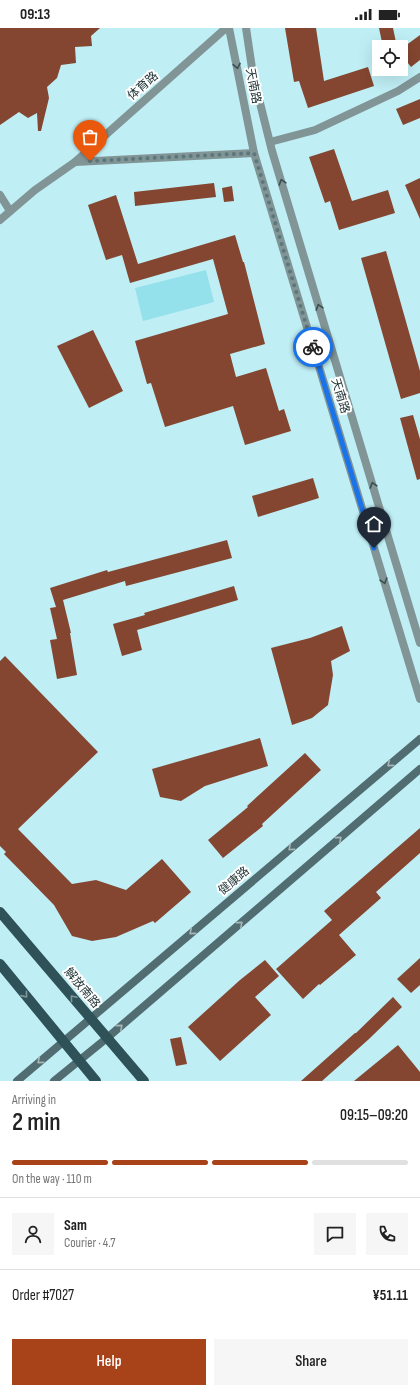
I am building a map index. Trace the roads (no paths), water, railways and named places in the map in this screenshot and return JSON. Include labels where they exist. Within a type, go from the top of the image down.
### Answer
[{"type":"main road","name":"健康路","points":[[17,1081],[420,738]]},
{"type":"main road","points":[[54,1081],[107,1038],[420,769]]},
{"type":"main road","name":"解放南路","points":[[0,912],[144,1081]]},
{"type":"main road","points":[[0,964],[96,1081]]},
{"type":"street","name":"天南路","points":[[228,28],[254,153],[420,699]]},
{"type":"street","name":"体育路","points":[[0,220],[35,190],[75,162],[228,28]]},
{"type":"street","name":"天南路","points":[[246,28],[253,75],[270,142],[420,643]]},
{"type":"street","points":[[270,142],[315,130],[398,91],[420,77]]},
{"type":"street","points":[[75,162],[254,153]]},
{"type":"street","points":[[0,195],[10,211]]}]
